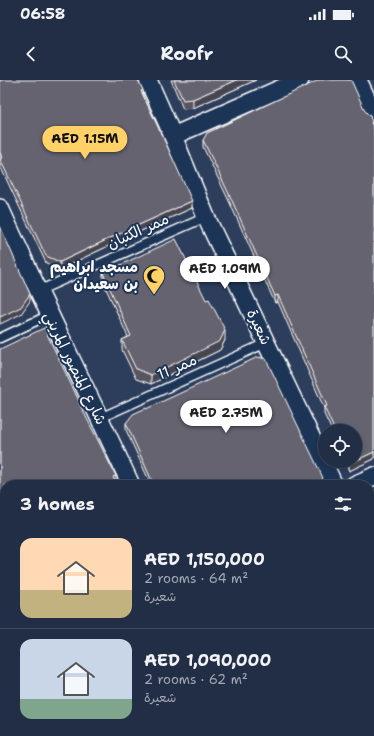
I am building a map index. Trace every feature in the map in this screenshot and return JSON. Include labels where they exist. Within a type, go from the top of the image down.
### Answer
[{"type":"street","name":"شعيرة","points":[[148,80],[174,136],[206,217],[332,480]]},
{"type":"street","points":[[174,136],[300,80]]},
{"type":"street","points":[[358,80],[374,114]]},
{"type":"street","name":"شارع المنصور المريني","points":[[0,208],[129,480]]},
{"type":"lane","name":"ممر الكتبان","points":[[38,290],[206,217]]},
{"type":"lane","points":[[0,338],[50,315]]},
{"type":"lane","name":"ممر 11","points":[[100,418],[266,343]]},
{"type":"building","points":[[0,80],[138,80],[143,90],[141,91],[192,201],[60,262],[46,256],[0,159],[2,158],[0,152]]},
{"type":"building","points":[[174,80],[237,80],[193,99],[183,100]]},
{"type":"building","points":[[319,80],[351,80],[365,111],[370,116],[374,130],[374,452],[362,458],[362,424],[332,424],[324,407],[327,406],[278,295],[275,296],[203,140],[207,133]]},
{"type":"building","points":[[0,226],[30,294],[21,307],[0,317]]},
{"type":"building","points":[[176,239],[206,300],[209,299],[225,330],[220,341],[151,375],[136,369],[122,340],[131,336],[103,273]]},
{"type":"building","points":[[44,328],[79,403],[116,476],[113,477],[114,480],[0,480],[0,349]]},
{"type":"building","points":[[258,357],[266,359],[323,478],[322,480],[152,480],[126,423],[133,414]]},
{"type":"place","name":"مسجد ابراهيم بن سعيدان","points":[[154,296]]}]
